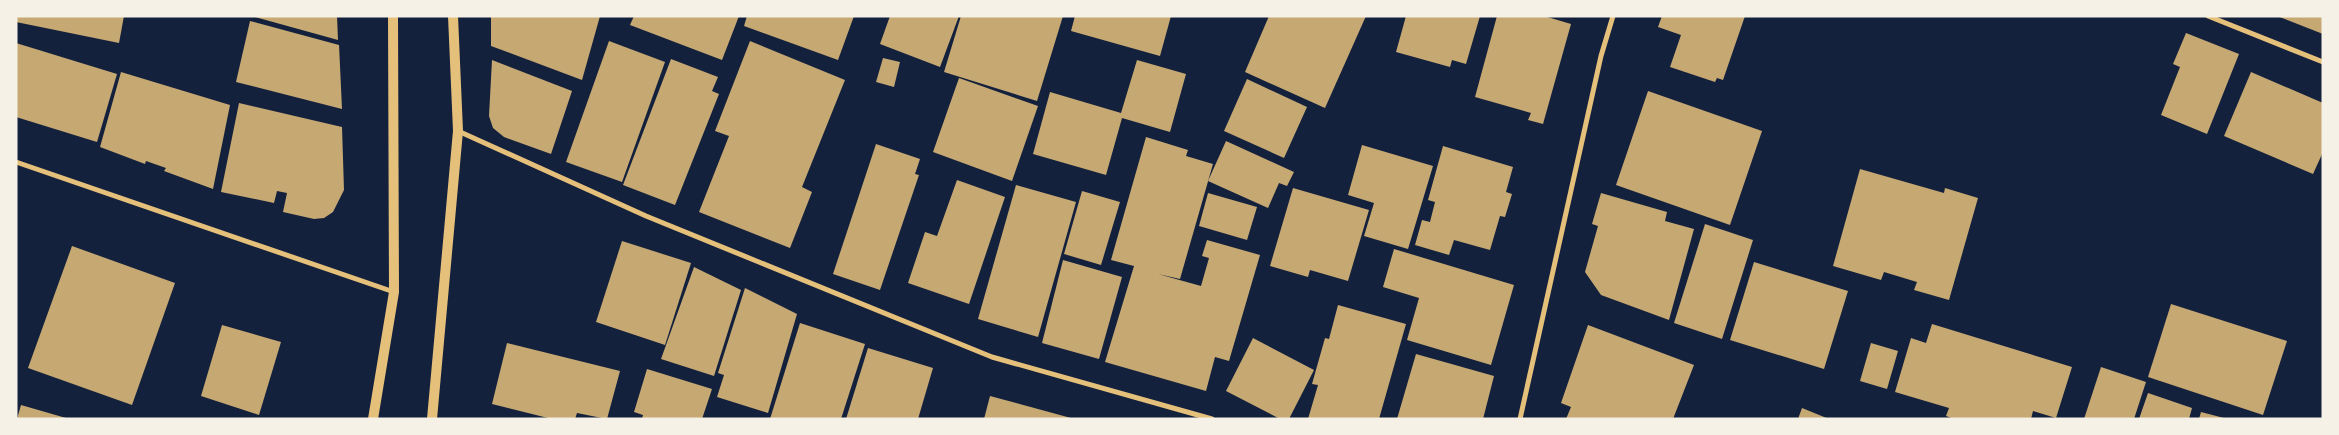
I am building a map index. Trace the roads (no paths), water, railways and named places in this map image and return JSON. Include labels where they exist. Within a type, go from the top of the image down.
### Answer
[{"type":"main road","points":[[373,419],[394,292],[393,16]]},
{"type":"main road","points":[[432,419],[458,131],[453,16]]},
{"type":"street","points":[[1520,419],[1601,56],[1613,16]]},
{"type":"street","points":[[2208,16],[2323,62]]},
{"type":"street","points":[[458,131],[646,216],[992,357],[1212,419]]},
{"type":"street","points":[[16,162],[394,292]]}]
